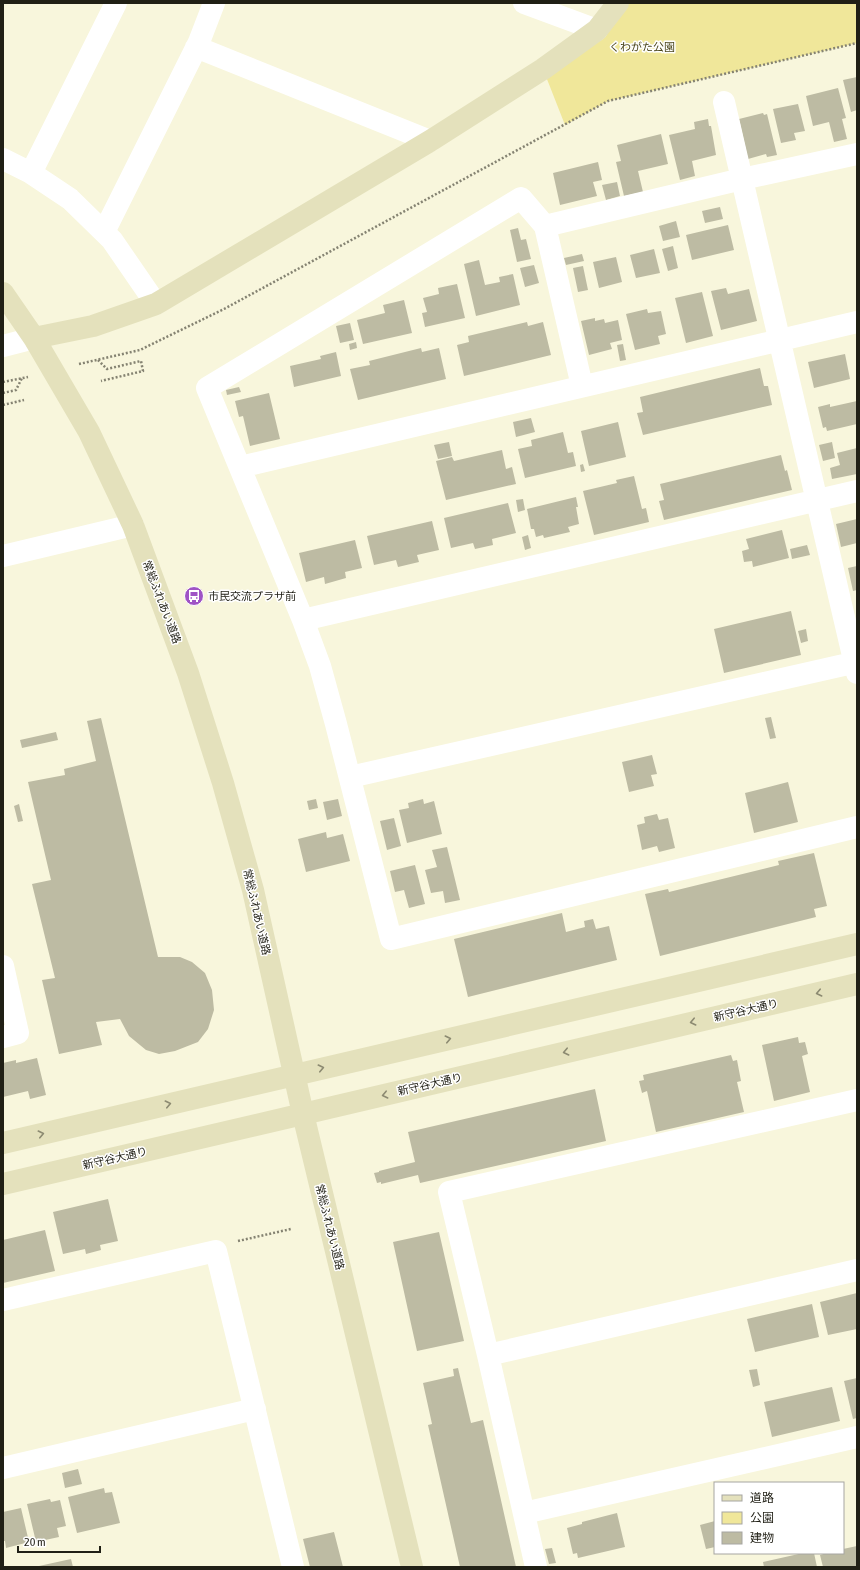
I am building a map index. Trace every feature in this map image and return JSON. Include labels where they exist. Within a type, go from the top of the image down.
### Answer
[{"type":"street","points":[[31,173],[116,3]]},
{"type":"street","points":[[104,232],[196,47],[214,3]]},
{"type":"street","points":[[524,3],[596,30]]},
{"type":"street","points":[[3,346],[93,326],[156,304],[430,141],[543,69],[596,30],[618,3]]},
{"type":"street","points":[[196,47],[430,141]]},
{"type":"street","points":[[350,777],[856,666],[724,102]]},
{"type":"street","points":[[545,226],[742,179],[857,154]]},
{"type":"street","points":[[3,159],[31,173],[70,199],[112,240],[156,304]]},
{"type":"street","points":[[582,386],[545,226],[521,198],[207,388],[303,620],[320,666],[391,939],[857,827]]},
{"type":"street","name":"常総ふれあい道路","points":[[3,292],[34,338],[89,432],[133,525],[188,673],[223,783],[253,890],[303,1114],[412,1567]]},
{"type":"street","points":[[240,467],[857,322]]},
{"type":"street","points":[[303,620],[857,491]]},
{"type":"street","points":[[3,556],[133,525]]},
{"type":"street","points":[[3,1143],[857,944]]},
{"type":"street","points":[[3,966],[18,1033],[3,1037]]},
{"type":"street","name":"新守谷大通り","points":[[3,1184],[857,984]]},
{"type":"street","points":[[536,1567],[449,1192],[857,1100]]},
{"type":"street","points":[[3,1300],[216,1250],[293,1567]]},
{"type":"street","points":[[488,1355],[857,1270]]},
{"type":"street","points":[[3,1468],[255,1409]]},
{"type":"street","points":[[524,1513],[857,1437]]},
{"type":"path","points":[[75,365],[140,350],[224,309],[307,266],[608,101],[857,43]]},
{"type":"path","points":[[97,360],[106,369],[141,361],[143,371],[101,381]]},
{"type":"path","points":[[3,382],[30,376]]},
{"type":"path","points":[[3,393],[16,390],[23,378]]},
{"type":"path","points":[[3,405],[24,400]]},
{"type":"path","points":[[216,1250],[233,1242],[291,1228]]},
{"type":"green space","name":"くわがた公園","points":[[618,3],[857,3],[857,43],[608,101],[565,125],[543,69]]},
{"type":"building","points":[[857,77],[857,110],[851,112],[843,80]]},
{"type":"building","points":[[838,88],[846,118],[842,119],[847,139],[834,142],[829,122],[813,126],[806,96]]},
{"type":"building","points":[[798,104],[805,131],[794,133],[796,140],[781,143],[773,109]]},
{"type":"building","points":[[763,113],[764,115],[767,114],[777,155],[767,157],[766,154],[748,159],[739,119]]},
{"type":"building","points":[[708,119],[709,126],[711,126],[716,155],[692,161],[695,176],[680,180],[669,135],[695,129],[694,122]]},
{"type":"building","points":[[661,134],[668,164],[638,171],[643,192],[624,196],[616,162],[621,161],[617,145]]},
{"type":"building","points":[[598,162],[602,180],[593,182],[597,196],[560,205],[553,173]]},
{"type":"building","points":[[617,182],[620,196],[606,200],[602,185]]},
{"type":"building","points":[[720,207],[723,219],[705,223],[702,211]]},
{"type":"building","points":[[676,221],[680,237],[663,241],[659,226]]},
{"type":"building","points":[[728,225],[734,250],[692,260],[686,235]]},
{"type":"building","points":[[518,228],[521,240],[526,239],[531,259],[517,262],[510,230]]},
{"type":"building","points":[[673,246],[678,268],[668,271],[662,249]]},
{"type":"building","points":[[654,249],[660,273],[636,278],[630,255]]},
{"type":"building","points":[[582,254],[584,261],[566,265],[564,258]]},
{"type":"building","points":[[616,257],[622,282],[599,288],[593,262]]},
{"type":"building","points":[[479,260],[485,285],[500,282],[499,277],[513,274],[520,305],[476,316],[464,264]]},
{"type":"building","points":[[534,265],[539,283],[525,287],[520,268]]},
{"type":"building","points":[[583,266],[588,290],[578,292],[573,268]]},
{"type":"building","points":[[457,284],[465,318],[425,327],[422,313],[427,312],[423,298],[439,294],[438,288]]},
{"type":"building","points":[[726,288],[728,294],[749,289],[757,321],[721,330],[711,291]]},
{"type":"building","points":[[702,292],[713,336],[686,343],[675,298]]},
{"type":"building","points":[[404,300],[412,333],[363,344],[357,320],[385,313],[383,305]]},
{"type":"building","points":[[647,309],[648,313],[661,311],[666,334],[658,336],[660,344],[635,350],[626,314]]},
{"type":"building","points":[[595,318],[595,321],[604,319],[605,323],[618,320],[622,340],[610,343],[612,349],[589,355],[581,321]]},
{"type":"building","points":[[527,322],[528,326],[543,322],[551,355],[464,376],[457,345],[469,342],[468,336]]},
{"type":"building","points":[[350,323],[354,340],[340,343],[336,326]]},
{"type":"building","points":[[356,342],[357,348],[350,350],[349,344]]},
{"type":"building","points":[[623,344],[626,360],[620,361],[617,345]]},
{"type":"building","points":[[421,348],[422,352],[439,348],[446,379],[358,400],[350,369],[370,365],[369,361]]},
{"type":"building","points":[[336,352],[341,376],[294,387],[290,366],[321,359],[320,356]]},
{"type":"building","points":[[845,354],[850,379],[814,388],[808,362]]},
{"type":"building","points":[[760,368],[764,386],[768,386],[772,405],[643,435],[637,413],[643,412],[640,397]]},
{"type":"building","points":[[239,387],[241,392],[227,395],[226,390]]},
{"type":"building","points":[[269,393],[280,439],[250,446],[243,416],[239,417],[235,401]]},
{"type":"building","points":[[857,401],[857,424],[827,431],[826,427],[823,428],[818,407],[830,404],[830,407]]},
{"type":"building","points":[[531,418],[535,432],[516,437],[513,422]]},
{"type":"building","points":[[618,422],[626,457],[589,466],[581,431]]},
{"type":"building","points":[[563,432],[568,453],[573,452],[576,466],[525,478],[518,449],[532,446],[531,440]]},
{"type":"building","points":[[449,442],[452,456],[438,459],[434,445]]},
{"type":"building","points":[[832,442],[835,458],[823,461],[819,445]]},
{"type":"building","points":[[857,448],[857,474],[832,479],[830,468],[840,465],[837,453]]},
{"type":"building","points":[[502,450],[506,469],[512,467],[516,484],[446,500],[436,461],[452,457],[454,461]]},
{"type":"building","points":[[781,455],[785,471],[787,470],[792,490],[664,520],[659,501],[664,500],[660,484]]},
{"type":"building","points":[[583,464],[585,471],[581,472],[580,465]]},
{"type":"building","points":[[634,476],[642,509],[646,508],[649,522],[594,535],[583,491],[617,483],[616,480]]},
{"type":"building","points":[[576,497],[579,524],[568,527],[570,532],[544,538],[543,535],[536,537],[534,529],[531,529],[527,509]]},
{"type":"building","points":[[523,499],[525,510],[518,512],[516,500]]},
{"type":"building","points":[[508,503],[516,533],[492,539],[493,545],[475,549],[473,543],[451,548],[444,518]]},
{"type":"building","points":[[857,519],[857,543],[841,547],[836,524]]},
{"type":"building","points":[[432,521],[439,550],[417,555],[419,562],[398,567],[396,560],[374,565],[367,536]]},
{"type":"building","points":[[782,530],[789,558],[753,567],[752,561],[744,562],[742,551],[749,549],[746,539]]},
{"type":"building","points":[[528,535],[531,548],[525,550],[522,537]]},
{"type":"building","points":[[355,540],[362,568],[345,572],[346,578],[325,584],[324,577],[306,582],[299,553]]},
{"type":"building","points":[[807,545],[810,555],[792,559],[790,549]]},
{"type":"building","points":[[857,566],[857,590],[853,591],[848,568]]},
{"type":"building","points":[[791,611],[801,655],[724,673],[714,629]]},
{"type":"building","points":[[806,629],[808,641],[801,643],[798,631]]},
{"type":"building","points":[[771,717],[776,738],[770,739],[765,718]]},
{"type":"building","points":[[101,718],[158,957],[180,957],[192,962],[205,973],[212,990],[214,1010],[208,1029],[198,1042],[175,1051],[159,1054],[146,1050],[129,1036],[120,1019],[96,1022],[102,1045],[59,1054],[42,980],[55,978],[32,884],[51,880],[28,782],[65,775],[64,769],[96,761],[87,721]]},
{"type":"building","points":[[56,732],[58,740],[22,748],[20,740]]},
{"type":"building","points":[[652,755],[657,774],[651,775],[654,786],[629,792],[622,762]]},
{"type":"building","points":[[788,782],[798,822],[754,833],[745,793]]},
{"type":"building","points":[[316,799],[318,808],[309,810],[307,801]]},
{"type":"building","points":[[338,799],[342,816],[327,820],[323,802]]},
{"type":"building","points":[[423,799],[424,804],[434,801],[442,834],[407,843],[399,810],[409,808],[408,803]]},
{"type":"building","points":[[19,804],[23,821],[18,822],[14,806]]},
{"type":"building","points":[[657,814],[659,820],[668,818],[675,848],[659,852],[657,846],[642,850],[637,825],[645,823],[644,817]]},
{"type":"building","points":[[394,818],[401,846],[387,850],[380,821]]},
{"type":"building","points":[[326,832],[327,838],[343,834],[350,861],[306,872],[298,839]]},
{"type":"building","points":[[447,847],[460,900],[445,903],[443,891],[431,893],[425,870],[437,867],[432,850]]},
{"type":"building","points":[[814,853],[827,906],[814,909],[816,917],[660,956],[645,894],[668,889],[669,892],[779,865],[778,861]]},
{"type":"building","points":[[415,865],[425,904],[409,908],[404,890],[395,892],[390,871]]},
{"type":"building","points":[[562,913],[566,932],[585,927],[584,921],[593,919],[596,929],[609,926],[617,960],[468,997],[454,939]]},
{"type":"building","points":[[798,1037],[799,1043],[805,1042],[808,1054],[802,1056],[810,1092],[774,1101],[762,1045]]},
{"type":"building","points":[[731,1055],[733,1061],[737,1060],[741,1081],[737,1082],[744,1112],[656,1132],[647,1091],[642,1093],[639,1081],[644,1080],[643,1075]]},
{"type":"building","points":[[37,1058],[46,1095],[30,1099],[28,1091],[3,1097],[3,1063],[16,1060],[16,1063]]},
{"type":"building","points":[[595,1089],[606,1141],[420,1183],[418,1175],[381,1184],[381,1182],[377,1183],[374,1173],[415,1162],[408,1132]]},
{"type":"building","points":[[108,1199],[118,1241],[100,1245],[101,1250],[86,1254],[85,1249],[63,1254],[53,1212]]},
{"type":"building","points":[[45,1230],[55,1271],[3,1283],[3,1240]]},
{"type":"building","points":[[439,1232],[464,1341],[417,1351],[393,1242]]},
{"type":"building","points":[[857,1293],[857,1329],[828,1335],[820,1302]]},
{"type":"building","points":[[812,1304],[819,1337],[755,1352],[747,1319]]},
{"type":"building","points":[[458,1368],[471,1423],[483,1420],[516,1567],[460,1567],[428,1425],[432,1424],[423,1383],[454,1376],[453,1369]]},
{"type":"building","points":[[757,1369],[760,1385],[753,1387],[749,1370]]},
{"type":"building","points":[[857,1378],[857,1418],[853,1419],[844,1381]]},
{"type":"building","points":[[832,1387],[840,1421],[772,1437],[764,1402]]},
{"type":"building","points":[[78,1469],[82,1484],[65,1488],[62,1473]]},
{"type":"building","points":[[104,1488],[105,1493],[112,1492],[120,1523],[77,1533],[68,1497]]},
{"type":"building","points":[[50,1499],[51,1502],[60,1500],[66,1526],[57,1528],[59,1537],[36,1542],[27,1504]]},
{"type":"building","points":[[21,1508],[29,1542],[6,1548],[5,1541],[3,1541],[3,1512]]},
{"type":"building","points":[[617,1513],[625,1547],[578,1558],[577,1553],[573,1554],[567,1528],[582,1524],[582,1522]]},
{"type":"building","points":[[714,1521],[714,1547],[706,1549],[700,1525]]},
{"type":"building","points":[[334,1532],[343,1567],[310,1567],[303,1539]]},
{"type":"building","points":[[857,1546],[857,1567],[823,1567],[820,1555],[844,1554],[844,1549]]},
{"type":"building","points":[[552,1548],[556,1563],[549,1564],[545,1549]]},
{"type":"building","points":[[799,1554],[814,1554],[817,1567],[764,1567],[763,1562]]},
{"type":"building","points":[[71,1559],[73,1567],[39,1567],[39,1566]]},
{"type":"place","name":"市民交流プラザ前","points":[[194,596]]}]
